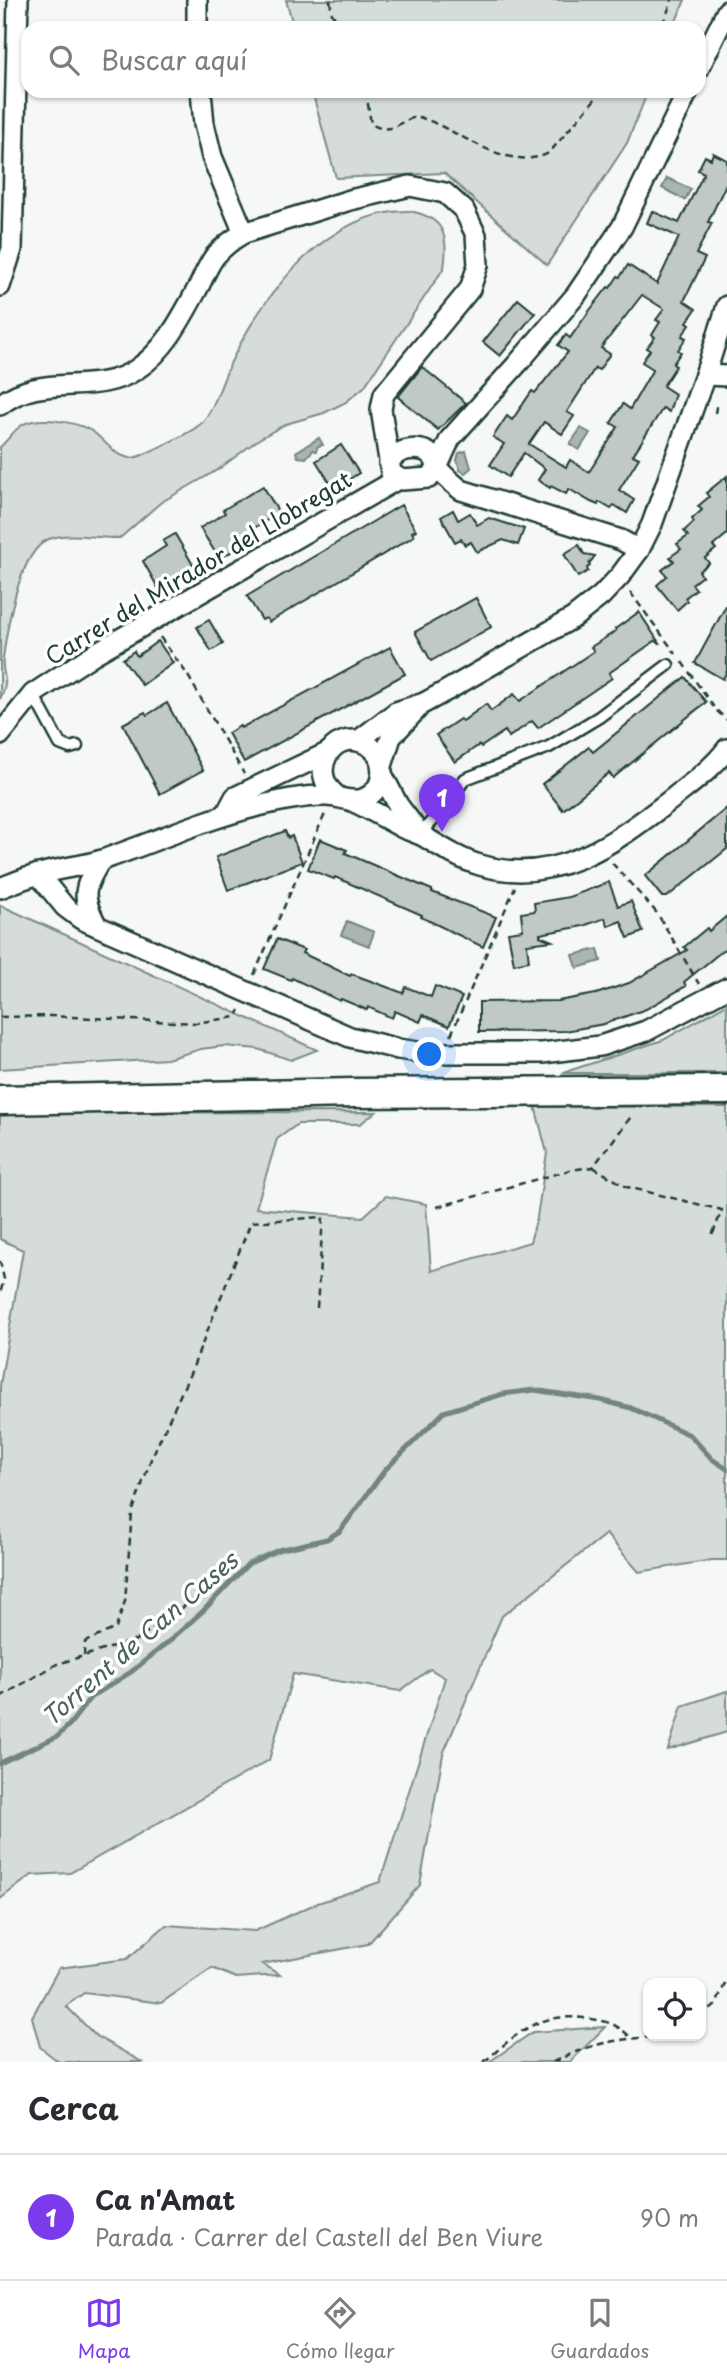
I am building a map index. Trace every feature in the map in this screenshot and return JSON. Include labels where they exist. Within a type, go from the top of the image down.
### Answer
[{"type":"street","points":[[0,286],[12,249],[18,0]]},
{"type":"street","points":[[197,0],[197,21]]},
{"type":"street","points":[[706,54],[727,11]]},
{"type":"street","points":[[202,98],[204,124],[212,157],[244,233]]},
{"type":"street","points":[[0,405],[14,394],[27,389],[101,383],[118,379],[149,361],[165,344],[214,257],[229,242],[244,233],[350,200],[410,186],[445,192],[464,210],[476,235],[478,265],[471,289],[384,394],[381,409],[393,471],[425,480],[433,475],[450,439],[576,295],[622,228],[685,98]]},
{"type":"street","points":[[358,741],[396,712],[424,703],[573,618],[601,596],[620,576],[639,550],[652,524],[727,306]]},
{"type":"street","points":[[705,375],[727,376]]},
{"type":"street","points":[[385,424],[407,450],[426,452],[434,457],[441,472],[461,490],[621,540],[639,550]]},
{"type":"street","name":"Carrer del Mirador del Llobregat","points":[[0,735],[33,694],[393,471],[394,454],[407,450]]},
{"type":"street","points":[[0,888],[38,874],[100,860],[226,814],[257,806],[327,796],[363,799],[379,785],[390,737],[424,703]]},
{"type":"street","points":[[226,814],[234,797],[329,752],[337,745],[358,741],[374,750],[398,805],[421,835]]},
{"type":"street","points":[[329,752],[322,769],[323,778],[326,786],[346,799],[481,866],[528,870],[564,865],[594,853],[640,823],[706,772],[727,749]]},
{"type":"street","points":[[97,926],[86,905],[87,886],[100,860]]},
{"type":"street","points":[[38,874],[65,907],[97,926],[349,1037],[385,1047],[425,1053],[542,1053],[600,1046],[646,1031],[727,988]]},
{"type":"street","points":[[0,1100],[340,1093],[727,1090]]},
{"type":"lane","points":[[421,835],[465,779],[549,747],[599,717],[668,665]]},
{"type":"lane","points":[[33,694],[60,744],[70,748],[77,746]]},
{"type":"path","points":[[330,0],[332,14],[338,21]]},
{"type":"path","points":[[662,21],[665,19],[672,0]]},
{"type":"path","points":[[367,98],[371,124],[380,129],[395,128],[411,117],[419,117],[505,156],[539,159],[549,153],[596,98]]},
{"type":"path","points":[[715,413],[717,402]]},
{"type":"path","points":[[633,595],[715,709],[727,720]]},
{"type":"path","points":[[160,636],[187,674],[247,780]]},
{"type":"path","points":[[253,979],[325,814]]},
{"type":"path","points":[[612,863],[657,913],[701,987]]},
{"type":"path","points":[[450,1036],[513,891]]},
{"type":"path","points":[[0,1017],[51,1016],[196,1023],[236,1017],[242,1006]]},
{"type":"path","points":[[593,1167],[632,1116],[640,1091]]},
{"type":"path","points":[[438,1207],[570,1170],[593,1167],[627,1187],[722,1210],[712,1236]]},
{"type":"path","points":[[84,1656],[85,1642],[116,1628],[125,1601],[132,1513],[151,1459],[193,1367],[251,1222],[323,1217],[317,1308]]},
{"type":"path","points":[[0,1261],[4,1279],[0,1294]]},
{"type":"path","points":[[0,1697],[57,1664],[136,1640],[216,1584]]},
{"type":"path","points":[[706,2013],[716,2005],[727,1979]]},
{"type":"path","points":[[484,2062],[524,2029],[547,2018],[577,2017],[600,2020],[619,2026],[629,2037]]},
{"type":"path","points":[[553,2062],[601,2043],[643,2037]]},
{"type":"shaded area","points":[[286,0],[685,0],[676,21],[292,21]]},
{"type":"shaded area","points":[[314,98],[645,98],[627,143],[547,265],[444,173],[336,178]]},
{"type":"shaded area","points":[[667,178],[691,189],[685,200],[662,188]]},
{"type":"shaded area","points":[[409,211],[430,218],[442,229],[446,246],[444,268],[364,387],[346,402],[324,413],[286,424],[259,439],[219,469],[160,503],[120,538],[74,535],[49,539],[39,546],[22,574],[11,610],[3,658],[5,686],[0,699],[0,447],[22,425],[50,420],[72,423],[90,430],[117,453],[132,458],[186,434],[198,426],[208,414],[245,335],[280,284],[302,260],[325,240],[351,225],[379,214]]},
{"type":"shaded area","points":[[581,428],[590,433],[579,450],[570,444]]},
{"type":"shaded area","points":[[319,438],[323,445],[318,446],[316,451],[313,450],[306,458],[298,457],[296,452]]},
{"type":"shaded area","points":[[466,451],[471,468],[465,473],[460,470],[457,460],[459,453]]},
{"type":"shaded area","points":[[0,905],[317,1050],[291,1060],[258,1049],[224,1046],[201,1049],[167,1059],[0,1069]]},
{"type":"shaded area","points":[[347,921],[374,932],[369,946],[341,935]]},
{"type":"shaded area","points":[[598,949],[601,961],[577,968],[573,955]]},
{"type":"shaded area","points":[[727,1004],[727,1073],[562,1073],[663,1040]]},
{"type":"shaded area","points":[[535,1106],[727,1107],[727,1560],[639,1572],[606,1534],[502,1616],[443,1754],[420,1885],[368,1944],[262,1964],[280,1975],[236,1978],[212,1968],[161,2003],[84,1993],[66,2006],[96,2036],[142,2062],[59,2062],[40,2047],[32,2017],[59,1968],[127,1959],[166,1925],[255,1931],[315,1904],[380,1882],[445,1678],[430,1669],[400,1691],[293,1674],[269,1760],[70,1873],[32,1875],[0,1899],[0,1385],[23,1250],[0,1239],[0,1113],[376,1112],[360,1124],[298,1124],[277,1139],[256,1208],[363,1217],[386,1196],[426,1204],[431,1271],[530,1242],[537,1217],[547,1153]]},
{"type":"shaded area","points":[[727,1691],[727,1732],[668,1750],[682,1706]]},
{"type":"shaded area","points":[[605,2027],[570,2062],[489,2062],[533,2032]]},
{"type":"building","points":[[713,153],[727,160],[727,182],[708,222],[712,223],[696,254],[705,258],[684,301],[696,309],[682,336],[686,338],[673,364],[676,366],[663,386],[675,394],[669,412],[663,408],[633,455],[639,458],[619,490],[634,500],[627,513],[614,505],[611,509],[599,502],[598,505],[569,489],[566,494],[551,486],[550,488],[538,480],[545,469],[524,453],[508,477],[490,465],[504,444],[493,437],[507,416],[512,420],[532,391],[535,393],[568,352],[558,345],[566,335],[570,338],[628,265],[657,284],[679,237],[647,223],[652,211],[679,223],[704,173],[698,170],[705,156],[711,159]],"holes":[[[642,295],[664,309],[656,320],[660,322],[652,335],[655,337],[647,348],[650,350],[642,362],[653,369],[630,409],[623,404],[611,423],[618,427],[589,472],[570,460],[566,467],[529,444],[544,422],[562,434],[574,416],[567,412],[595,368],[599,370],[610,354],[601,348]]]},
{"type":"building","points":[[518,299],[535,313],[500,356],[483,342]]},
{"type":"building","points":[[422,367],[466,403],[438,430],[398,397]]},
{"type":"building","points":[[341,445],[359,473],[334,489],[316,461]]},
{"type":"building","points":[[727,476],[727,534],[713,546],[716,549],[705,558],[709,563],[699,571],[702,576],[692,584],[696,589],[685,598],[687,601],[677,610],[657,585],[667,576],[662,570],[674,561],[670,557],[681,549],[677,544],[688,536],[684,531],[702,510],[698,506],[709,497],[706,493]]},
{"type":"building","points":[[263,486],[279,513],[235,540],[239,547],[231,552],[223,556],[219,550],[215,552],[200,528],[225,513],[223,510]]},
{"type":"building","points":[[401,505],[416,530],[412,532],[414,536],[269,622],[266,618],[262,620],[247,596]]},
{"type":"building","points":[[453,510],[458,520],[470,513],[477,525],[489,518],[524,529],[518,545],[503,540],[477,552],[471,542],[465,545],[461,539],[455,542],[441,517]]},
{"type":"building","points":[[175,534],[196,570],[168,588],[166,584],[158,588],[143,561],[166,546],[163,541]]},
{"type":"building","points":[[579,545],[584,554],[595,556],[587,568],[588,571],[578,577],[564,554]]},
{"type":"building","points":[[476,598],[491,627],[431,661],[415,632]]},
{"type":"building","points":[[727,604],[727,671],[723,679],[695,663]]},
{"type":"building","points":[[639,612],[660,644],[655,641],[609,673],[612,678],[538,728],[532,721],[509,737],[505,731],[455,762],[436,735],[460,719],[463,721],[486,704],[491,711],[514,694],[520,701],[594,651],[591,647]]},
{"type":"building","points":[[209,620],[223,644],[211,651],[197,627]]},
{"type":"building","points":[[158,641],[173,663],[142,685],[123,659],[134,651],[137,656]]},
{"type":"building","points":[[390,647],[405,674],[244,762],[228,733]]},
{"type":"building","points":[[685,677],[706,702],[613,778],[609,773],[563,810],[542,784],[589,747],[593,752]]},
{"type":"building","points":[[167,703],[203,770],[160,794],[123,724],[145,712],[147,715]]},
{"type":"building","points":[[727,808],[727,849],[667,897],[662,897],[645,876]]},
{"type":"building","points":[[285,831],[288,838],[292,836],[302,862],[228,890],[216,857]]},
{"type":"building","points":[[320,839],[432,892],[496,917],[483,947],[421,917],[422,915],[335,877],[334,879],[308,869]]},
{"type":"building","points":[[609,882],[618,906],[631,901],[643,932],[628,938],[621,921],[608,926],[605,918],[583,926],[540,934],[552,941],[527,944],[529,961],[514,964],[508,932],[523,930],[521,913],[535,911],[534,903],[569,897]]},
{"type":"building","points":[[727,916],[727,947],[684,982],[686,986],[646,1009],[604,1024],[565,1031],[479,1032],[479,1002],[558,1001],[596,994],[629,983],[687,950],[684,947]]},
{"type":"building","points":[[277,939],[304,950],[302,953],[350,976],[352,974],[403,993],[406,987],[431,997],[435,986],[462,997],[449,1026],[423,1015],[420,1022],[395,1011],[392,1018],[368,1007],[367,1010],[341,999],[340,1001],[292,978],[291,980],[264,969]]},
{"type":"waterway","name":"Torrent de Can Cases","points":[[0,1763],[58,1736],[90,1698],[131,1672],[167,1643],[203,1611],[248,1564],[278,1550],[327,1539],[340,1531],[385,1470],[444,1412],[503,1394],[534,1390],[600,1400],[631,1408],[690,1435],[712,1459],[727,1469]]},
{"type":"place","name":"Ca n'Amat","points":[[442,832]]}]
